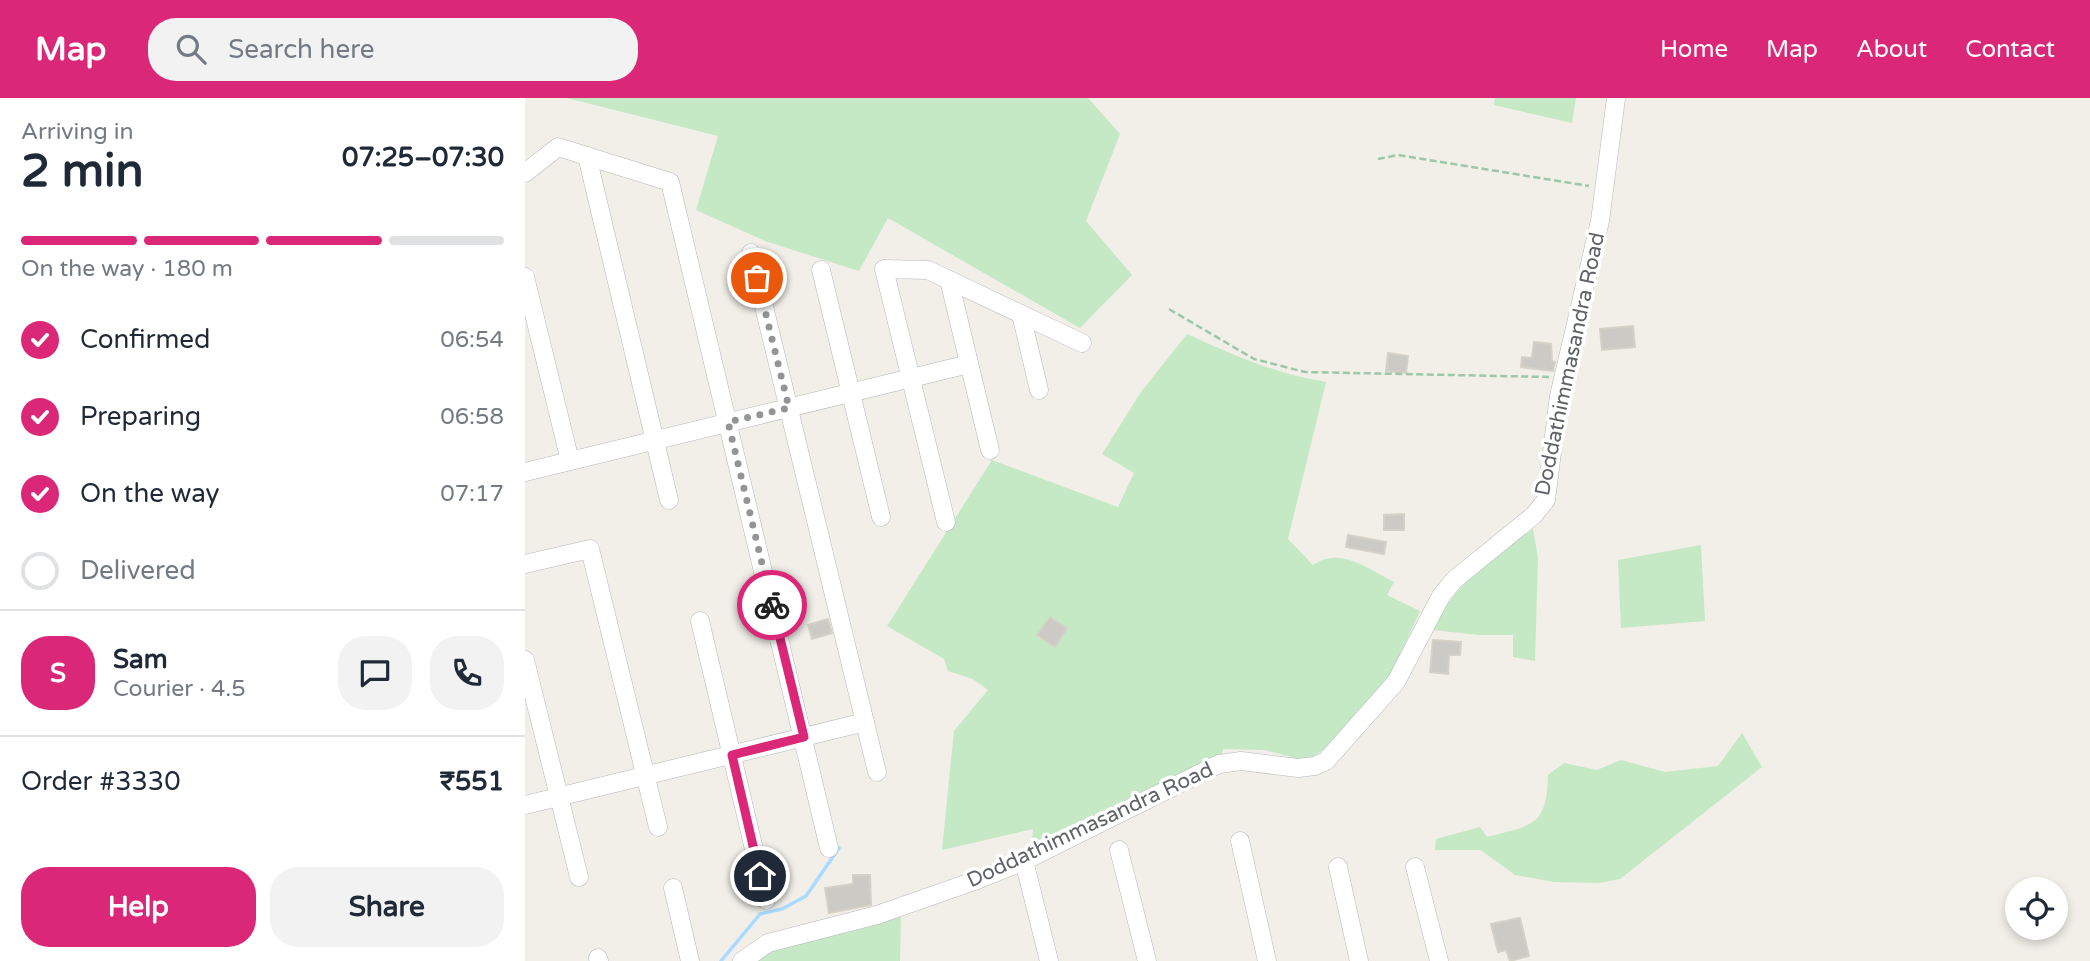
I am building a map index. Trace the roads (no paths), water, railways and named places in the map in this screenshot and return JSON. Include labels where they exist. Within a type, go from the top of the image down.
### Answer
[{"type":"street","name":"Doddathimmasandra Road","points":[[743,961],[768,943],[877,915],[1024,860],[1219,764],[1241,761],[1297,768],[1315,766],[1336,752],[1396,682],[1441,596],[1454,580],[1534,515],[1546,500],[1563,377],[1590,267],[1605,188],[1616,98]]},
{"type":"street","points":[[525,173],[558,147],[670,182],[829,848]]},
{"type":"street","points":[[587,156],[669,500]]},
{"type":"street","points":[[751,253],[877,772]]},
{"type":"street","points":[[946,522],[884,269],[928,270],[1082,343]]},
{"type":"street","points":[[821,270],[881,517]]},
{"type":"street","points":[[525,277],[570,461]]},
{"type":"street","points":[[949,280],[989,450]]},
{"type":"street","points":[[1021,314],[1039,390]]},
{"type":"street","points":[[525,472],[969,364]]},
{"type":"street","points":[[525,564],[590,549],[658,827]]},
{"type":"street","points":[[700,621],[766,900]]},
{"type":"street","points":[[525,660],[579,877]]},
{"type":"street","points":[[525,805],[865,722]]},
{"type":"street","points":[[1240,841],[1267,961]]},
{"type":"street","points":[[1119,850],[1147,961]]},
{"type":"street","points":[[1024,860],[1049,961]]},
{"type":"street","points":[[1338,867],[1359,961]]},
{"type":"street","points":[[1415,867],[1439,961]]},
{"type":"street","points":[[673,888],[690,961]]},
{"type":"waterway","points":[[721,961],[760,914],[782,909],[806,896],[839,848]]}]
